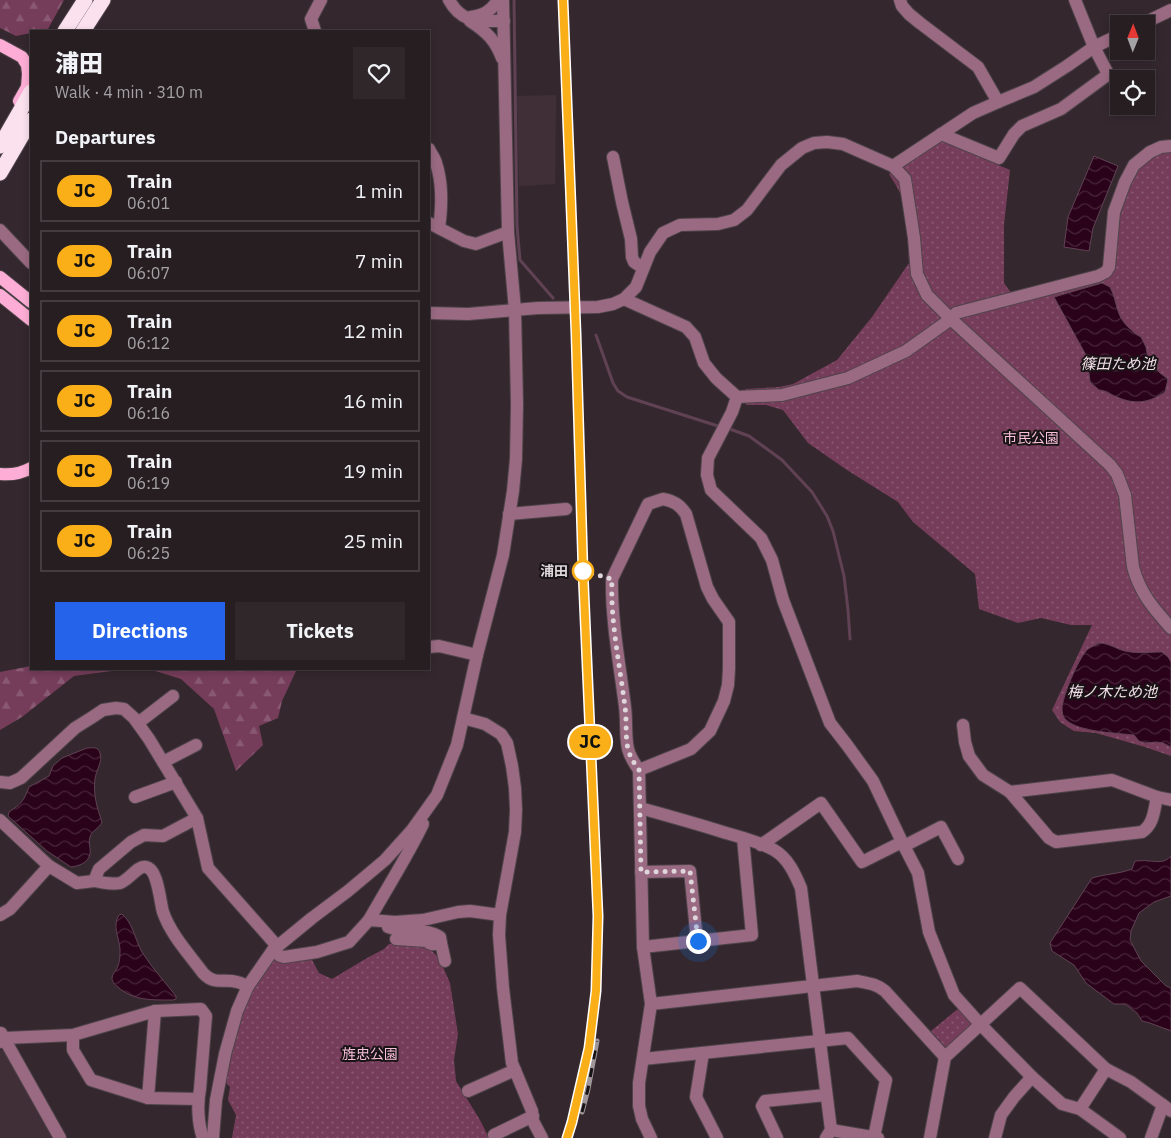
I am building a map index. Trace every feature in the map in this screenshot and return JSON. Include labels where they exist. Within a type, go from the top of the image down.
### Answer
[{"type":"highway","points":[[66,30],[85,0]]},
{"type":"highway","points":[[84,30],[103,0]]},
{"type":"highway","points":[[0,146],[30,94]]},
{"type":"highway","points":[[0,173],[30,122]]},
{"type":"main road","points":[[61,30],[79,0]]},
{"type":"main road","points":[[0,45],[26,57],[28,74],[27,87],[2,129],[0,136]]},
{"type":"main road","points":[[0,277],[30,301]]},
{"type":"main road","points":[[0,294],[30,319]]},
{"type":"main road","points":[[0,474],[25,471],[30,468]]},
{"type":"street","points":[[316,30],[311,19],[321,0]]},
{"type":"street","points":[[449,0],[453,7],[484,30],[494,41],[504,62]]},
{"type":"street","points":[[466,18],[481,16],[488,12],[498,0]]},
{"type":"street","points":[[0,782],[10,783],[21,778],[75,728],[103,710],[124,709],[138,723],[149,739],[196,818],[208,868],[280,956],[317,952],[349,942],[372,920],[392,878],[413,844],[457,745],[502,555],[513,491],[516,441],[515,310],[508,232],[503,0]]},
{"type":"street","points":[[900,0],[902,6],[909,14],[978,67],[998,102]]},
{"type":"street","points":[[941,134],[1000,158],[1014,134],[1022,126],[1061,109],[1106,76],[1107,72],[1094,47],[1075,0]]},
{"type":"street","points":[[1155,18],[1171,10]]},
{"type":"street","points":[[466,18],[476,21],[504,21]]},
{"type":"street","points":[[893,166],[973,113],[1034,87],[1094,47],[1110,39]]},
{"type":"street","points":[[430,313],[468,314],[538,308],[598,307],[613,304],[624,299],[636,287],[650,252],[663,233],[680,225],[718,224],[734,220],[747,210],[781,165],[802,148],[814,143],[843,144],[893,166],[905,179],[918,274],[927,295],[951,320],[1110,465],[1117,474],[1125,495],[1133,567],[1136,577],[1148,601],[1171,628]]},
{"type":"street","points":[[624,299],[686,327],[695,337],[704,363],[716,378],[737,397],[782,395],[848,378],[906,350],[951,320],[956,313],[1098,276],[1106,272],[1109,267],[1114,212],[1125,182],[1134,165],[1150,152],[1161,147],[1171,146]]},
{"type":"street","points":[[430,151],[436,162],[441,195],[441,213],[434,225],[464,241],[476,244],[508,232]]},
{"type":"street","points":[[614,157],[631,239],[632,257],[634,262],[643,268]]},
{"type":"street","points":[[0,230],[30,262]]},
{"type":"street","points":[[737,397],[732,412],[708,458],[707,475],[711,490],[761,538],[772,560],[783,600],[830,723],[873,781],[918,873],[930,932],[954,995],[1032,1077],[1062,1104],[1080,1109],[1120,1138]]},
{"type":"street","points":[[639,770],[692,749],[710,731],[724,701],[728,685],[729,622],[707,587],[686,514],[680,506],[672,501],[663,499],[648,504],[612,579],[611,592],[626,712],[628,749],[631,759],[639,770],[643,947],[651,1004],[639,1083],[639,1106],[642,1119],[651,1138]]},
{"type":"street","points":[[509,514],[566,509]]},
{"type":"street","points":[[430,647],[439,646],[477,655]]},
{"type":"street","points":[[138,723],[173,696]]},
{"type":"street","points":[[463,718],[485,724],[501,734],[506,743],[512,766],[515,788],[515,832],[500,915],[499,935],[503,988],[512,1063],[533,1121],[542,1138]]},
{"type":"street","points":[[963,725],[969,756],[983,775],[1010,792],[1049,838],[1056,842],[1142,832],[1152,822],[1157,797]]},
{"type":"street","points":[[164,762],[196,745]]},
{"type":"street","points":[[1010,792],[1112,780],[1157,797],[1171,800]]},
{"type":"street","points":[[135,797],[176,782]]},
{"type":"street","points":[[213,1138],[216,1100],[225,1054],[237,1010],[248,986],[275,948],[385,860],[412,830],[436,795]]},
{"type":"street","points":[[761,845],[821,803],[862,862],[941,827],[958,859]]},
{"type":"street","points":[[640,808],[743,838],[774,850],[786,860],[801,888],[820,1041],[826,1094],[828,1134],[876,1138],[886,1080],[848,1038],[820,1041],[703,1053],[643,1059]]},
{"type":"street","points":[[94,881],[99,869],[130,842],[144,835],[163,836],[196,818]]},
{"type":"street","points":[[0,820],[49,866],[77,883],[94,881],[118,884],[124,882],[142,867],[150,869],[159,890],[162,910],[168,926],[203,973],[213,981],[236,982],[248,986]]},
{"type":"street","points":[[643,947],[752,935],[743,838]]},
{"type":"street","points":[[0,915],[10,909],[49,866]]},
{"type":"street","points":[[641,872],[690,871],[698,941]]},
{"type":"street","points":[[372,920],[395,922],[423,920],[470,911],[500,915]]},
{"type":"street","points":[[372,920],[393,929],[434,933],[440,937],[445,961]]},
{"type":"street","points":[[396,940],[427,941],[429,944],[434,945],[441,943]]},
{"type":"street","points":[[651,1004],[857,981],[879,986],[885,991],[944,1058]]},
{"type":"street","points":[[930,1138],[944,1058],[1020,988],[1106,1069],[1131,1082],[1167,1108],[1151,1138]]},
{"type":"street","points":[[60,1138],[2,1037],[73,1035],[155,1012],[201,1009],[206,1016],[198,1099],[200,1130],[203,1138]]},
{"type":"street","points":[[148,1098],[155,1012]]},
{"type":"street","points":[[73,1035],[73,1050],[91,1080],[148,1098],[198,1099]]},
{"type":"street","points":[[703,1053],[696,1097],[717,1138]]},
{"type":"street","points":[[1080,1109],[1106,1069]]},
{"type":"street","points":[[468,1091],[515,1070]]},
{"type":"street","points":[[994,1138],[1001,1115],[1032,1077]]},
{"type":"street","points":[[777,1138],[762,1106],[765,1101],[826,1094]]},
{"type":"street","points":[[494,1135],[532,1114]]},
{"type":"shaded area","points":[[556,95],[555,184],[519,186],[517,96]]},
{"type":"shaded area","points":[[0,1050],[8,1052],[52,1138],[0,1138]]},
{"type":"green space","points":[[0,0],[64,0],[48,29],[30,30],[30,33],[16,36],[0,28]]},
{"type":"green space","name":"市民公園","points":[[940,140],[1010,170],[1004,225],[1004,283],[1012,294],[1103,278],[1117,213],[1136,169],[1153,155],[1171,151],[1171,756],[1096,733],[1074,731],[1060,722],[1052,710],[1092,625],[1071,625],[1041,618],[1018,623],[979,609],[975,574],[913,522],[898,502],[808,443],[783,410],[766,405],[746,405],[745,389],[779,387],[793,384],[837,360],[872,317],[909,263],[903,199],[889,174]]},
{"type":"green space","points":[[30,666],[30,670],[119,670],[74,676],[22,717],[0,730],[0,672]]},
{"type":"green space","points":[[152,670],[297,670],[282,701],[278,718],[259,726],[263,745],[236,771],[214,709],[181,679]]},
{"type":"green space","name":"旌忠公園","points":[[400,943],[429,948],[438,957],[443,967],[450,983],[458,1034],[454,1060],[456,1081],[489,1138],[232,1138],[236,1115],[228,1100],[230,1087],[226,1083],[232,1052],[243,1008],[260,974],[273,956],[286,962],[312,960],[319,973],[332,979],[384,949],[389,944]]},
{"type":"green space","points":[[959,1008],[974,1024],[946,1048],[931,1031]]},
{"type":"water","points":[[1094,156],[1118,166],[1093,228],[1089,251],[1064,247],[1068,217]]},
{"type":"water","name":"篠田ため池","points":[[1102,283],[1110,287],[1124,322],[1141,337],[1146,347],[1148,359],[1168,379],[1165,392],[1153,399],[1142,402],[1124,400],[1099,390],[1090,382],[1087,357],[1054,297]]},
{"type":"water","name":"梅ノ木ため池","points":[[1099,643],[1130,652],[1162,652],[1168,657],[1171,662],[1171,747],[1163,743],[1145,743],[1139,741],[1134,735],[1108,733],[1080,727],[1065,719],[1062,712],[1063,703],[1080,660],[1088,649]]},
{"type":"water","points":[[87,748],[96,748],[101,756],[95,779],[95,790],[102,822],[90,837],[90,854],[87,860],[80,865],[71,867],[47,851],[8,816],[9,812],[22,802],[29,787],[49,776],[53,766],[62,758]]},
{"type":"water","points":[[1171,856],[1171,896],[1154,902],[1139,913],[1131,931],[1130,940],[1141,961],[1166,986],[1171,988],[1171,1031],[1142,1021],[1137,1013],[1125,1004],[1114,1004],[1086,983],[1074,965],[1052,951],[1050,943],[1092,878],[1132,869],[1135,861],[1160,862]]},
{"type":"water","points":[[122,914],[131,927],[142,952],[176,996],[176,999],[144,999],[124,992],[113,982],[112,977],[118,966],[120,956],[116,923],[119,915]]},
{"type":"waterway","points":[[514,0],[517,226],[520,260],[553,298]]},
{"type":"waterway","points":[[596,335],[613,383],[618,391],[627,397],[721,427]]},
{"type":"waterway","points":[[727,428],[749,436],[782,460],[812,492],[827,516],[833,531],[844,576],[850,639]]},
{"type":"railway","points":[[563,0],[583,571],[598,916],[596,991],[589,1048],[567,1138]]},
{"type":"railway","points":[[582,1112],[597,1041]]},
{"type":"train","name":"JC","points":[[563,0],[583,571],[598,916],[596,991],[589,1048],[567,1138]]},
{"type":"place","name":"浦田","points":[[583,571]]},
{"type":"route","points":[[583,571],[612,579],[611,592],[626,712],[628,749],[631,759],[639,770],[641,872],[690,871],[698,941]]}]
